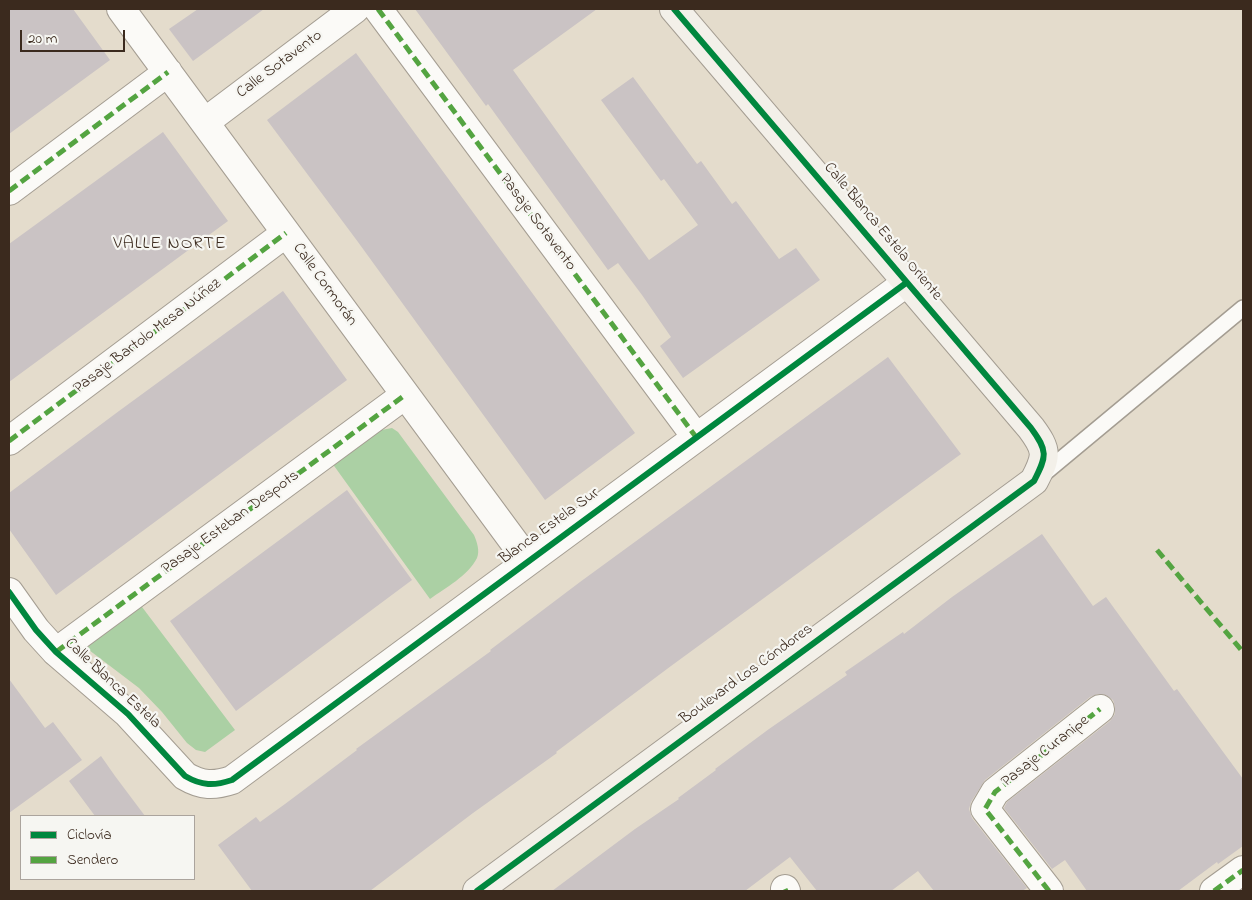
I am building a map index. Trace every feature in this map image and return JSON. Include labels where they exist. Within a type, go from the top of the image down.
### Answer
[{"type":"street","name":"Calle Cormorán","points":[[120,9],[528,560]]},
{"type":"street","name":"Calle Sotavento","points":[[204,122],[355,9]]},
{"type":"street","name":"Pasaje Sotavento","points":[[378,9],[696,437]]},
{"type":"street","name":"Calle Blanca Estela Oriente","points":[[674,9],[1042,443],[1044,454],[1041,468],[1034,481]]},
{"type":"street","points":[[9,191],[168,72]]},
{"type":"street","name":"Pasaje Bartolo Mesa Núñez","points":[[9,441],[286,233]]},
{"type":"street","name":"Blanca Estela Sur","points":[[206,785],[232,780],[906,283]]},
{"type":"street","name":"Pasaje Esteban Despots","points":[[56,652],[405,394]]},
{"type":"street","name":"Boulevard Los Cóndores","points":[[477,891],[1034,481]]},
{"type":"street","name":"Calle Blanca Estela","points":[[9,592],[36,630],[56,652],[128,714],[185,776],[195,782],[206,785]]},
{"type":"street","name":"Pasaje Curanipe","points":[[1049,891],[985,809],[995,792],[1100,709]]},
{"type":"street","points":[[1214,891],[1243,870]]},
{"type":"lane","points":[[1034,481],[1243,308]]},
{"type":"green space","points":[[392,428],[398,432],[474,535],[478,546],[477,558],[468,570],[430,599],[332,463],[376,431]]},
{"type":"green space","points":[[139,603],[235,730],[205,752],[196,750],[187,743],[162,712],[139,688],[89,650],[87,641]]},
{"type":"building","points":[[9,9],[73,9],[110,60],[9,134]]},
{"type":"building","points":[[198,9],[264,9],[193,61],[169,29]]},
{"type":"building","points":[[415,9],[597,9],[513,70],[649,260],[698,225],[664,179],[661,181],[601,100],[633,77],[697,164],[701,161],[732,204],[736,201],[779,259],[796,248],[820,280],[683,378],[660,346],[671,337],[642,295],[618,263],[608,270],[488,104],[486,106]]},
{"type":"building","points":[[356,53],[635,433],[545,500],[267,120]]},
{"type":"building","points":[[163,132],[228,221],[9,382],[9,244]]},
{"type":"building","points":[[283,291],[347,380],[56,595],[9,529],[9,493]]},
{"type":"building","points":[[888,357],[961,454],[671,666],[370,891],[252,891],[218,845],[256,817],[260,822],[285,804],[356,749],[491,651],[580,582]]},
{"type":"building","points":[[347,490],[412,580],[236,711],[170,621]]},
{"type":"building","points":[[1042,534],[1093,606],[1106,597],[1174,691],[1177,689],[1243,779],[1243,846],[1218,864],[1217,862],[1178,891],[1087,891],[1065,860],[1052,869],[1004,808],[1007,802],[1110,721],[1115,714],[1113,700],[1106,695],[1098,694],[1090,697],[985,780],[971,802],[969,809],[972,818],[1027,888],[1022,891],[934,891],[918,871],[891,891],[817,891],[790,857],[745,891],[552,891],[635,829],[679,799],[715,769],[769,729],[847,675],[845,672],[903,632],[904,634],[952,597]]},
{"type":"building","points":[[9,679],[45,728],[53,722],[82,760],[9,813]]},
{"type":"building","points":[[101,756],[144,815],[94,815],[69,781]]},
{"type":"marked path","points":[[378,9],[696,437]]},
{"type":"marked path","points":[[9,191],[168,72]]},
{"type":"marked path","points":[[9,441],[286,233]]},
{"type":"marked path","points":[[56,652],[405,395]]},
{"type":"marked path","points":[[1157,550],[1243,652]]},
{"type":"marked path","points":[[1049,891],[985,809],[995,792],[1100,709]]},
{"type":"marked path","points":[[1214,891],[1243,870]]},
{"type":"cycle path","points":[[477,891],[1034,481],[1043,459],[1043,448],[1031,428],[674,9]]},
{"type":"cycle path","points":[[9,592],[36,630],[56,652],[128,714],[185,776],[197,782],[208,784],[232,780],[906,283]]},
{"type":"district","name":"VALLE NORTE","points":[[170,245]]}]
